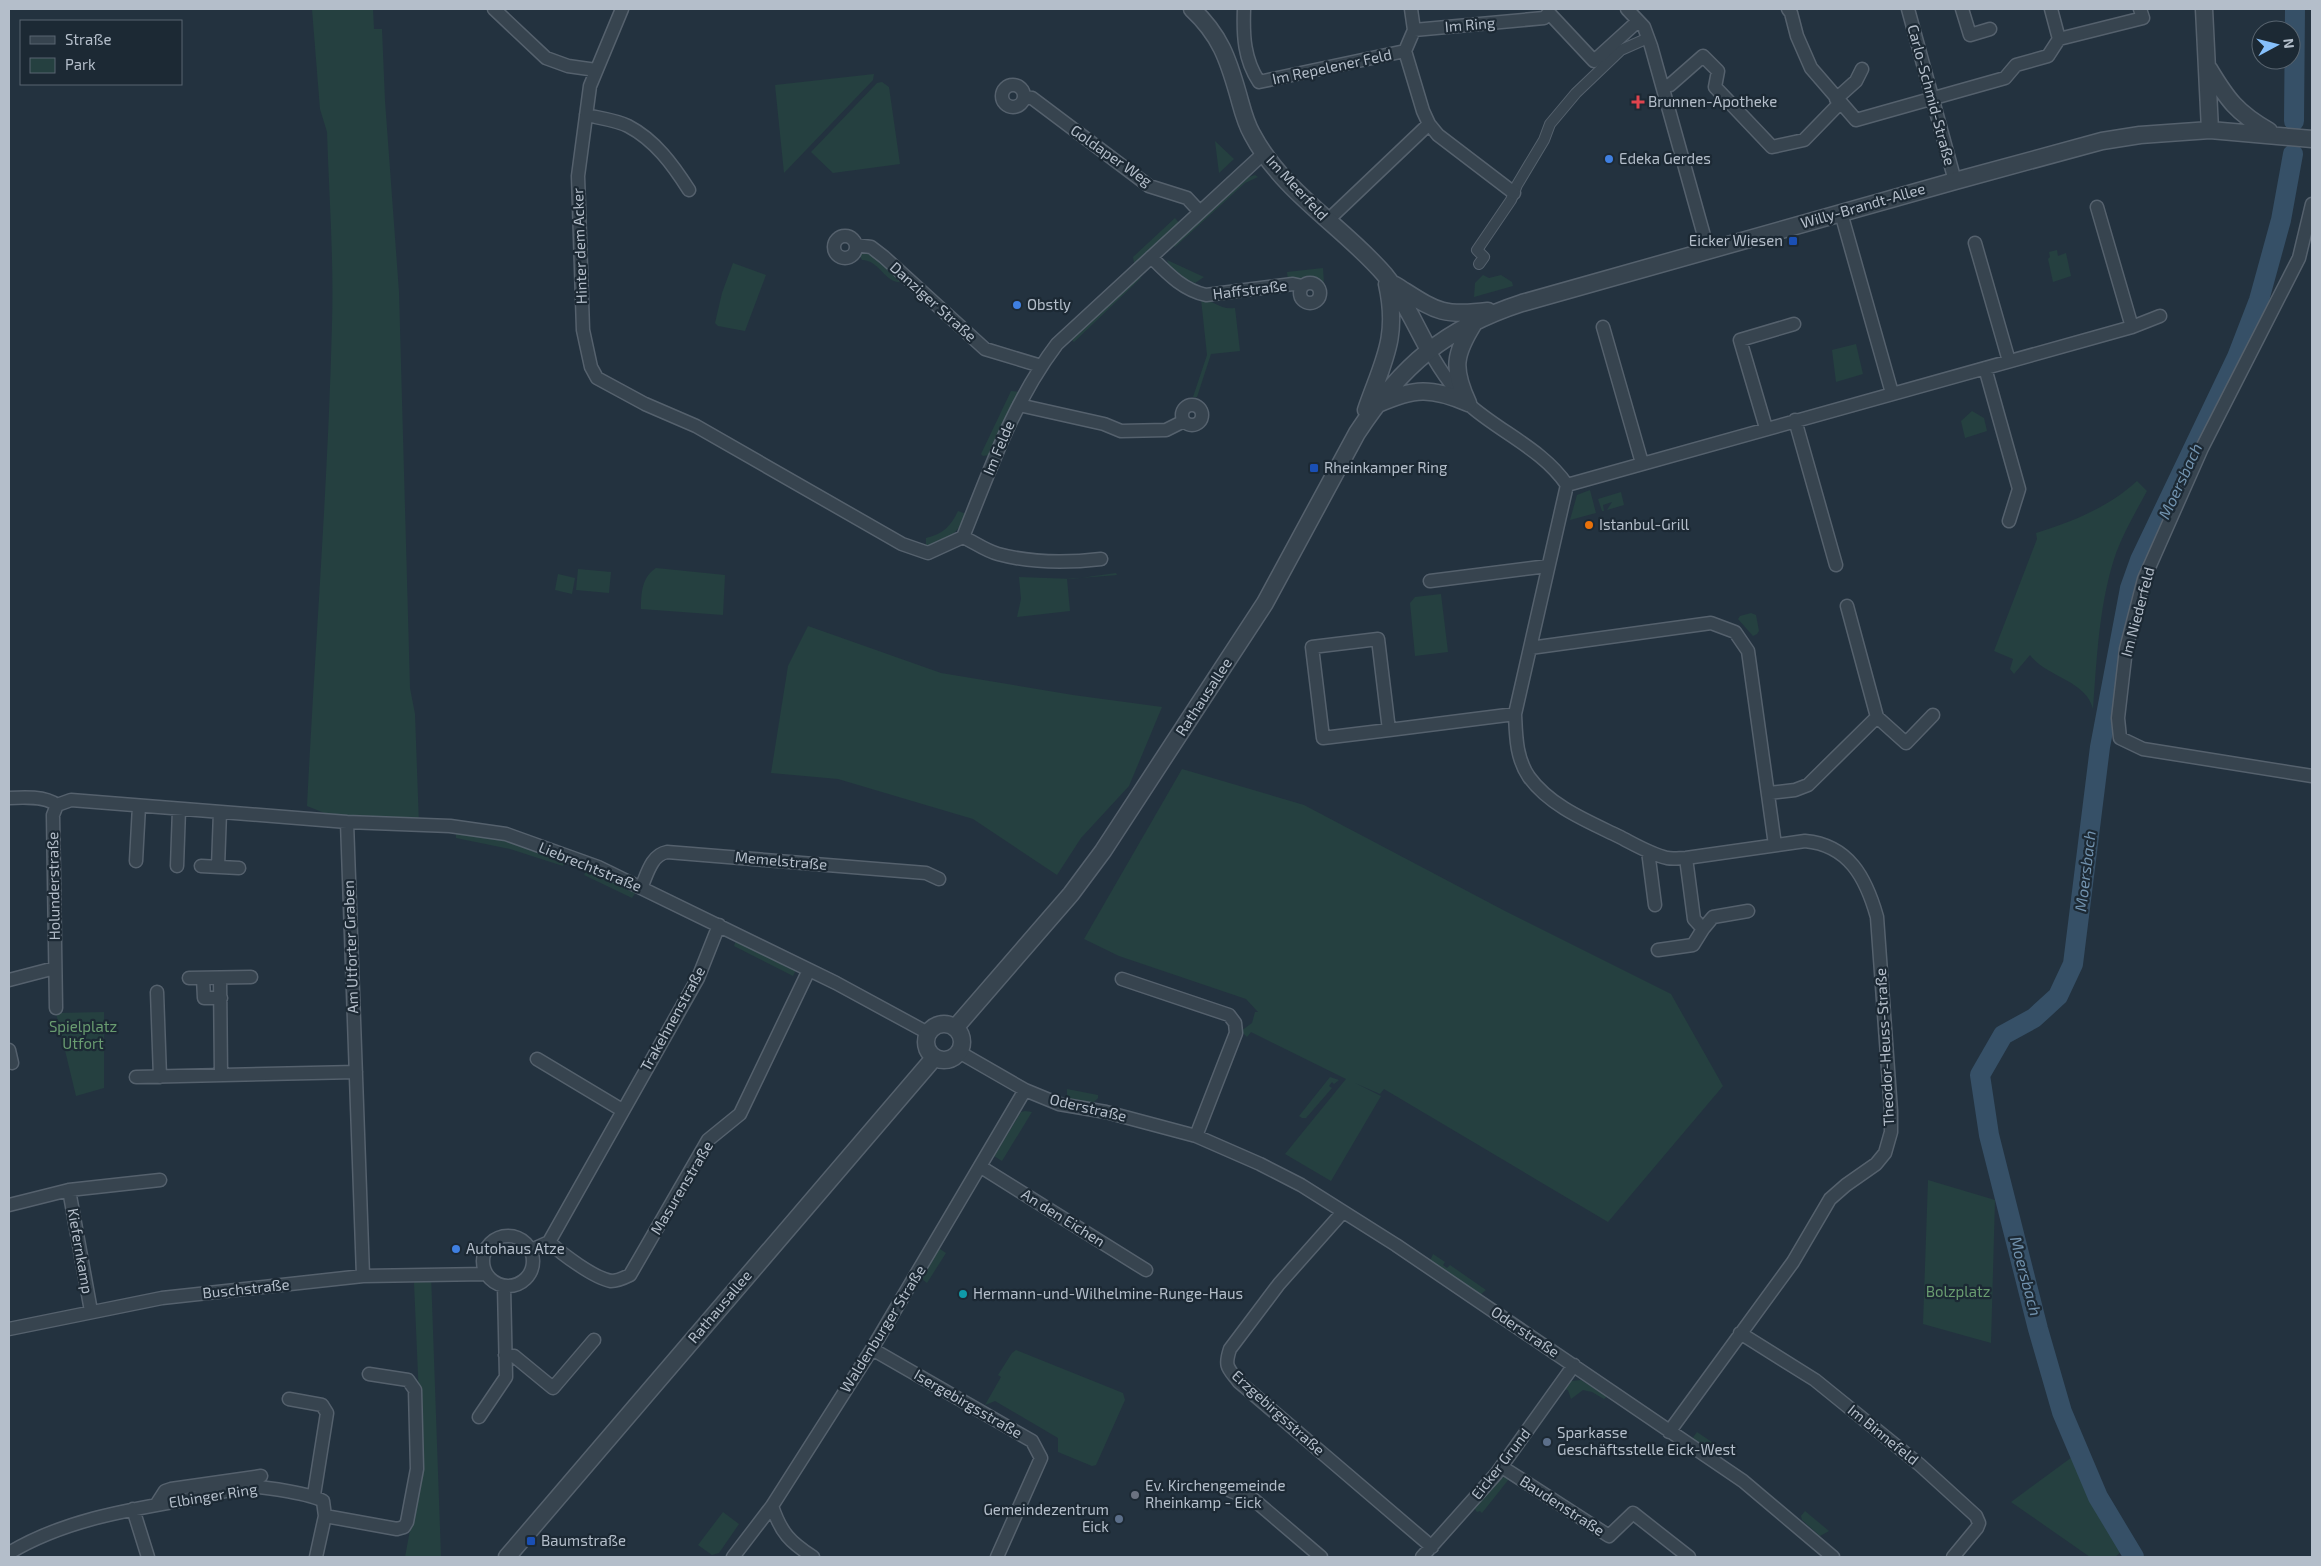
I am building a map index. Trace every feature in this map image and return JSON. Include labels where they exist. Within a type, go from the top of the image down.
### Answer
[{"type":"street","points":[[494,9],[546,58],[568,66],[596,70]]},
{"type":"street","name":"Hinter dem Acker","points":[[622,9],[590,86],[578,176],[583,330],[591,367],[597,378],[645,404],[696,426],[902,544],[928,553],[963,537]]},
{"type":"street","name":"Im Meerfeld","points":[[1192,9],[1210,26],[1222,45],[1249,127],[1264,153],[1286,181],[1387,278],[1429,350]]},
{"type":"street","name":"Im Repelener Feld","points":[[1244,9],[1246,50],[1253,72],[1259,82],[1405,52]]},
{"type":"street","points":[[1411,9],[1414,30],[1405,52],[1429,124],[1438,135],[1514,193]]},
{"type":"street","points":[[1627,9],[1644,27],[1648,38],[1708,250]]},
{"type":"street","points":[[1788,9],[1792,13],[1797,36],[1810,68],[1856,120],[2005,78],[2016,65],[2048,56],[2059,38],[2143,18],[2140,9]]},
{"type":"street","name":"Carlo-Schmid-Straße","points":[[1908,9],[1955,181]]},
{"type":"street","points":[[1962,9],[1970,34],[1990,29]]},
{"type":"street","points":[[2051,9],[2059,38]]},
{"type":"street","points":[[2204,9],[2210,130]]},
{"type":"street","name":"Im Ring","points":[[1414,30],[1544,18],[1549,13],[1594,61],[1638,20]]},
{"type":"street","points":[[1479,264],[1484,257],[1476,250],[1511,200],[1544,140],[1550,124],[1576,93],[1621,50],[1648,38]]},
{"type":"street","points":[[1663,86],[1670,85],[1704,56],[1718,71],[1716,87],[1772,147],[1804,140],[1856,81],[1862,69]]},
{"type":"street","points":[[2208,68],[2224,94],[2239,112],[2275,135]]},
{"type":"street","name":"Goldaper Weg","points":[[1024,97],[1032,98],[1148,186],[1186,198],[1200,212]]},
{"type":"street","points":[[586,115],[627,125],[649,140],[670,161],[689,190]]},
{"type":"street","points":[[1327,221],[1429,124]]},
{"type":"street","name":"Willy-Brandt-Allee","points":[[1429,350],[1475,322],[1503,310],[1708,250],[2102,141],[2140,135],[2210,130],[2312,139]]},
{"type":"street","name":"Im Felde","points":[[963,537],[990,467],[1019,405],[1041,366],[1057,344],[1264,153]]},
{"type":"street","name":"Im Niederfeld","points":[[2312,204],[2299,258],[2202,448],[2144,579],[2126,650],[2118,718],[2120,738],[2142,749],[2312,776]]},
{"type":"street","points":[[2097,207],[2132,327]]},
{"type":"street","points":[[1841,213],[1892,393]]},
{"type":"street","points":[[1975,243],[2009,361]]},
{"type":"street","name":"Danziger Straße","points":[[856,245],[871,247],[884,257],[985,349],[1041,366]]},
{"type":"street","name":"Haffstraße","points":[[1151,257],[1173,279],[1193,292],[1206,295],[1293,284],[1302,286]]},
{"type":"street","points":[[1387,278],[1443,312],[1468,314],[1503,310]]},
{"type":"street","points":[[1357,433],[1391,340],[1391,308],[1387,278]]},
{"type":"street","points":[[1429,350],[1447,381],[1468,403],[1557,470],[1567,485],[2132,327],[2160,316]]},
{"type":"street","points":[[1468,403],[1461,385],[1457,360],[1461,345],[1475,322]]},
{"type":"street","points":[[1766,428],[1740,340],[1794,324]]},
{"type":"street","points":[[1603,327],[1642,463]]},
{"type":"street","name":"Rathausallee","points":[[955,1028],[1071,894],[1109,843],[1264,603],[1357,433],[1376,405],[1407,368],[1429,350]]},
{"type":"street","points":[[1985,368],[2019,489],[2009,521]]},
{"type":"street","points":[[1376,405],[1398,396],[1423,390],[1436,391],[1468,403]]},
{"type":"street","points":[[1019,405],[1104,424],[1121,431],[1166,430],[1184,421]]},
{"type":"street","points":[[1795,420],[1836,565]]},
{"type":"street","name":"Theodor-Heuss-Straße","points":[[1567,485],[1515,714],[1516,740],[1520,761],[1530,778],[1539,788],[1575,816],[1648,851],[1667,858],[1686,858],[1805,841],[1822,843],[1848,860],[1860,873],[1870,891],[1877,917],[1891,1111],[1891,1132],[1885,1153],[1876,1164],[1830,1199],[1793,1262],[1669,1432]]},
{"type":"street","points":[[963,537],[997,554],[1028,559],[1071,563],[1101,559]]},
{"type":"street","points":[[1430,581],[1548,566]]},
{"type":"street","points":[[1847,606],[1877,717],[1906,743],[1933,715]]},
{"type":"street","points":[[1530,648],[1712,623],[1735,632],[1748,651],[1775,845]]},
{"type":"street","points":[[1389,730],[1378,639],[1312,647],[1323,738],[1389,730],[1515,714]]},
{"type":"street","points":[[1768,794],[1795,790],[1808,785],[1877,717]]},
{"type":"street","name":"Liebrechtstraße","points":[[9,798],[36,798],[52,801],[57,805],[71,800],[347,822],[450,826],[506,834],[598,867],[809,970],[928,1033]]},
{"type":"street","name":"Holunderstraße","points":[[56,1008],[53,815],[57,805]]},
{"type":"street","points":[[136,861],[139,806]]},
{"type":"street","points":[[177,866],[179,809]]},
{"type":"street","points":[[218,867],[220,812]]},
{"type":"street","name":"Am Utforter Graben","points":[[347,822],[363,1276]]},
{"type":"street","points":[[1648,851],[1655,905]]},
{"type":"street","name":"Memelstraße","points":[[641,888],[654,861],[660,854],[667,852],[926,872],[939,880]]},
{"type":"street","points":[[1686,858],[1694,919],[1703,930]]},
{"type":"street","points":[[201,866],[239,868]]},
{"type":"street","points":[[1658,950],[1694,945],[1713,916],[1748,911]]},
{"type":"street","name":"Trakehnenstraße","points":[[549,1242],[698,978],[719,925]]},
{"type":"street","points":[[9,980],[55,968]]},
{"type":"street","name":"Masurenstraße","points":[[549,1242],[566,1258],[610,1281],[619,1280],[630,1275],[708,1140],[740,1114],[809,970]]},
{"type":"street","points":[[189,978],[251,977]]},
{"type":"street","points":[[203,978],[204,998],[221,998]]},
{"type":"street","points":[[220,978],[221,1075]]},
{"type":"street","points":[[1122,979],[1229,1016],[1235,1023],[1236,1033],[1196,1136]]},
{"type":"street","points":[[157,992],[160,1077]]},
{"type":"street","points":[[938,1025],[947,1025],[955,1028],[962,1042],[959,1052],[947,1060],[934,1058],[926,1046],[928,1033],[938,1025]]},
{"type":"street","name":"Oderstraße","points":[[959,1052],[1025,1090],[1059,1104],[1106,1112],[1196,1136],[1300,1185],[1396,1245],[1743,1482],[1834,1557]]},
{"type":"street","name":"Rathausallee","points":[[507,1557],[934,1058]]},
{"type":"street","points":[[537,1059],[622,1110]]},
{"type":"street","points":[[136,1077],[356,1072]]},
{"type":"street","name":"Waldenburger Straße","points":[[733,1557],[772,1506],[872,1348],[1025,1090]]},
{"type":"street","name":"An den Eichen","points":[[981,1167],[1146,1270]]},
{"type":"street","name":"Kiefernkamp","points":[[9,1205],[69,1190],[160,1180]]},
{"type":"street","name":"Kiefernkamp","points":[[69,1190],[91,1311]]},
{"type":"street","name":"Erzgebirgsstraße","points":[[1342,1213],[1280,1284],[1230,1349],[1226,1361],[1227,1365],[1239,1382],[1432,1547]]},
{"type":"street","points":[[504,1236],[520,1238],[531,1250],[534,1259],[528,1276],[521,1282],[513,1286],[504,1286],[491,1280],[486,1274],[483,1258],[490,1243],[496,1238],[504,1236]]},
{"type":"street","points":[[531,1250],[549,1242]]},
{"type":"street","name":"Buschstraße","points":[[9,1329],[162,1298],[363,1276],[486,1274]]},
{"type":"street","points":[[479,1417],[506,1377],[504,1286]]},
{"type":"street","name":"Im Binnefeld","points":[[1740,1333],[1815,1380],[1920,1464],[1976,1516],[1979,1523],[1977,1528],[1953,1557]]},
{"type":"street","points":[[505,1355],[514,1356],[553,1388],[594,1340]]},
{"type":"street","name":"Isergebirgsstraße","points":[[872,1348],[1032,1441],[1041,1458],[997,1557]]},
{"type":"street","name":"Eicker Grund","points":[[1422,1557],[1502,1467],[1574,1365]]},
{"type":"street","points":[[325,1516],[397,1529],[404,1528],[407,1522],[416,1469],[415,1390],[408,1380],[369,1374]]},
{"type":"street","points":[[288,1398],[322,1405],[327,1414],[314,1495],[323,1501],[325,1516],[316,1557]]},
{"type":"street","name":"Baudenstraße","points":[[1502,1467],[1609,1536],[1633,1513],[1689,1557]]},
{"type":"street","points":[[156,1505],[165,1492],[171,1489],[261,1476]]},
{"type":"street","name":"Elbinger Ring","points":[[9,1553],[27,1542],[73,1524],[134,1509],[254,1487],[314,1495]]},
{"type":"street","points":[[1232,1491],[1253,1500],[1321,1557]]},
{"type":"street","points":[[772,1506],[778,1526],[793,1544],[813,1557]]},
{"type":"street","points":[[134,1509],[148,1557]]},
{"type":"green space","points":[[312,9],[373,9],[374,29],[382,29],[385,101],[399,292],[410,688],[415,714],[419,825],[347,822],[307,806],[328,445],[332,300],[327,132],[320,109]]},
{"type":"green space","points":[[874,74],[873,80],[784,173],[775,85]]},
{"type":"green space","points":[[882,82],[889,87],[900,164],[833,173],[811,152],[877,83]]},
{"type":"green space","points":[[1215,141],[1234,159],[1219,173]]},
{"type":"green space","points":[[1255,175],[1258,177],[1245,183],[1175,247],[1173,245],[1246,178]]},
{"type":"green space","points":[[1175,218],[1180,224],[1138,263],[1134,263],[1133,257]]},
{"type":"green space","points":[[2057,250],[2058,256],[2066,253],[2071,276],[2053,282],[2048,259],[2050,257],[2049,252]]},
{"type":"green space","points":[[863,252],[873,254],[903,282],[892,280],[873,264],[862,260],[859,254]]},
{"type":"green space","points":[[1167,260],[1204,277],[1195,283],[1186,279],[1174,272]]},
{"type":"green space","points":[[733,263],[766,275],[745,331],[718,326],[715,323],[722,293]]},
{"type":"green space","points":[[1323,268],[1324,284],[1315,278],[1288,280],[1287,272]]},
{"type":"green space","points":[[1483,275],[1489,278],[1501,275],[1512,282],[1513,286],[1474,297],[1475,283]]},
{"type":"green space","points":[[1139,276],[1141,278],[1074,342],[1072,340]]},
{"type":"green space","points":[[1201,299],[1221,307],[1235,308],[1240,351],[1211,354],[1197,397],[1193,397],[1207,355]]},
{"type":"green space","points":[[1856,344],[1863,374],[1836,382],[1832,350]]},
{"type":"green space","points":[[1011,391],[1020,392],[1001,427],[989,455],[983,456],[981,454]]},
{"type":"green space","points":[[1972,411],[1984,418],[1987,431],[1965,438],[1961,421]]},
{"type":"green space","points":[[2137,481],[2147,491],[2123,537],[2110,572],[2102,611],[2093,709],[2089,699],[2082,691],[2046,669],[2030,655],[2014,674],[2010,669],[2013,659],[1994,651],[2037,539],[2036,533],[2090,513],[2114,499]]},
{"type":"green space","points":[[1590,490],[1596,513],[1570,520],[1577,495]]},
{"type":"green space","points":[[1621,492],[1624,505],[1607,510],[1612,502],[1603,505],[1604,511],[1602,511],[1598,499]]},
{"type":"green space","points":[[958,511],[966,514],[956,532],[940,543],[926,546],[926,538],[946,529]]},
{"type":"green space","points":[[656,568],[725,575],[723,615],[641,609],[642,591],[645,581]]},
{"type":"green space","points":[[578,569],[611,572],[609,593],[576,590]]},
{"type":"green space","points":[[1116,573],[1117,575],[1081,578]]},
{"type":"green space","points":[[558,574],[575,578],[572,594],[555,590]]},
{"type":"green space","points":[[1019,577],[1069,579],[1067,579],[1070,611],[1017,617],[1021,599]]},
{"type":"green space","points":[[1441,594],[1448,652],[1415,656],[1410,603],[1415,597]]},
{"type":"green space","points":[[1751,613],[1756,615],[1759,631],[1753,636],[1738,619],[1740,616]]},
{"type":"green space","points":[[808,626],[941,673],[1073,695],[1162,707],[1129,786],[1081,838],[1057,875],[973,819],[838,779],[771,773],[788,666]]},
{"type":"green space","points":[[1182,769],[1304,805],[1505,911],[1671,994],[1723,1086],[1608,1222],[1384,1089],[1380,1094],[1355,1083],[1381,1096],[1331,1181],[1285,1154],[1346,1079],[1251,1032],[1247,1037],[1241,1031],[1252,1023],[1255,1012],[1258,1012],[1246,999],[1119,956],[1084,939]]},
{"type":"green space","points":[[456,832],[500,839],[565,860],[563,866],[510,849],[456,838]]},
{"type":"green space","points":[[587,869],[636,892],[632,898],[584,875]]},
{"type":"green space","points":[[736,940],[796,970],[793,976],[734,946]]},
{"type":"green space","name":"Spielplatz Utfort","points":[[104,1012],[104,1088],[76,1096],[56,1013]]},
{"type":"green space","points":[[1330,1077],[1339,1080],[1334,1084],[1332,1082],[1329,1086],[1332,1088],[1306,1118],[1299,1116]]},
{"type":"green space","points":[[1067,1089],[1098,1095],[1098,1098],[1093,1103],[1071,1099],[1067,1095]]},
{"type":"green space","points":[[1021,1112],[1032,1112],[1002,1161],[994,1156]]},
{"type":"green space","name":"Bolzplatz","points":[[1928,1180],[1995,1200],[1991,1343],[1923,1324]]},
{"type":"green space","points":[[940,1249],[946,1253],[927,1283],[922,1279],[922,1276],[937,1250]]},
{"type":"green space","points":[[1433,1254],[1445,1262],[1443,1265],[1447,1268],[1450,1265],[1486,1290],[1480,1295],[1430,1261]]},
{"type":"green space","points":[[420,1274],[431,1274],[441,1557],[405,1557],[422,1466],[414,1283]]},
{"type":"green space","points":[[1016,1350],[1123,1393],[1125,1400],[1096,1465],[1092,1466],[1058,1452],[1058,1438],[995,1401],[985,1405],[1001,1377],[998,1375]]},
{"type":"green space","points":[[1581,1380],[1607,1396],[1604,1399],[1592,1392],[1583,1390],[1571,1399],[1568,1390],[1562,1389],[1571,1381]]},
{"type":"green space","points":[[1697,1432],[1722,1449],[1719,1453],[1714,1454],[1692,1439]]},
{"type":"green space","points":[[2083,1449],[2114,1522],[2127,1547],[2115,1557],[2090,1557],[2011,1502]]},
{"type":"green space","points":[[1504,1477],[1509,1479],[1482,1513],[1480,1511],[1477,1512],[1474,1508],[1498,1479]]},
{"type":"green space","points":[[1805,1511],[1829,1531],[1820,1536],[1802,1520],[1801,1516]]},
{"type":"green space","points":[[723,1512],[739,1524],[719,1553],[712,1555],[698,1545]]},
{"type":"waterway","name":"Moersbach","points":[[2294,121],[2295,9]]},
{"type":"waterway","name":"Moersbach","points":[[2134,1557],[2098,1497],[2062,1412],[2038,1329],[1989,1135],[1980,1075],[2003,1035],[2034,1018],[2058,996],[2073,964],[2100,747],[2130,588],[2140,560],[2237,357],[2259,300],[2281,220],[2293,154]]},
{"type":"place","name":"Brunnen-Apotheke","points":[[1638,102]]},
{"type":"place","name":"Edeka Gerdes","points":[[1609,159]]},
{"type":"place","name":"Eicker Wiesen","points":[[1793,241]]},
{"type":"place","name":"Obstly","points":[[1017,305]]},
{"type":"place","name":"Rheinkamper Ring","points":[[1314,468]]},
{"type":"place","name":"Istanbul-Grill","points":[[1589,525]]},
{"type":"place","name":"Autohaus Atze","points":[[456,1249]]},
{"type":"place","name":"Hermann-und-Wilhelmine-Runge-Haus","points":[[963,1294]]},
{"type":"place","name":"Sparkasse Geschäftsstelle Eick-West","points":[[1547,1442]]},
{"type":"place","name":"Ev. Kirchengemeinde Rheinkamp - Eick","points":[[1135,1495]]},
{"type":"place","name":"Gemeindezentrum Eick","points":[[1119,1519]]},
{"type":"place","name":"Baumstraße","points":[[531,1541]]}]
